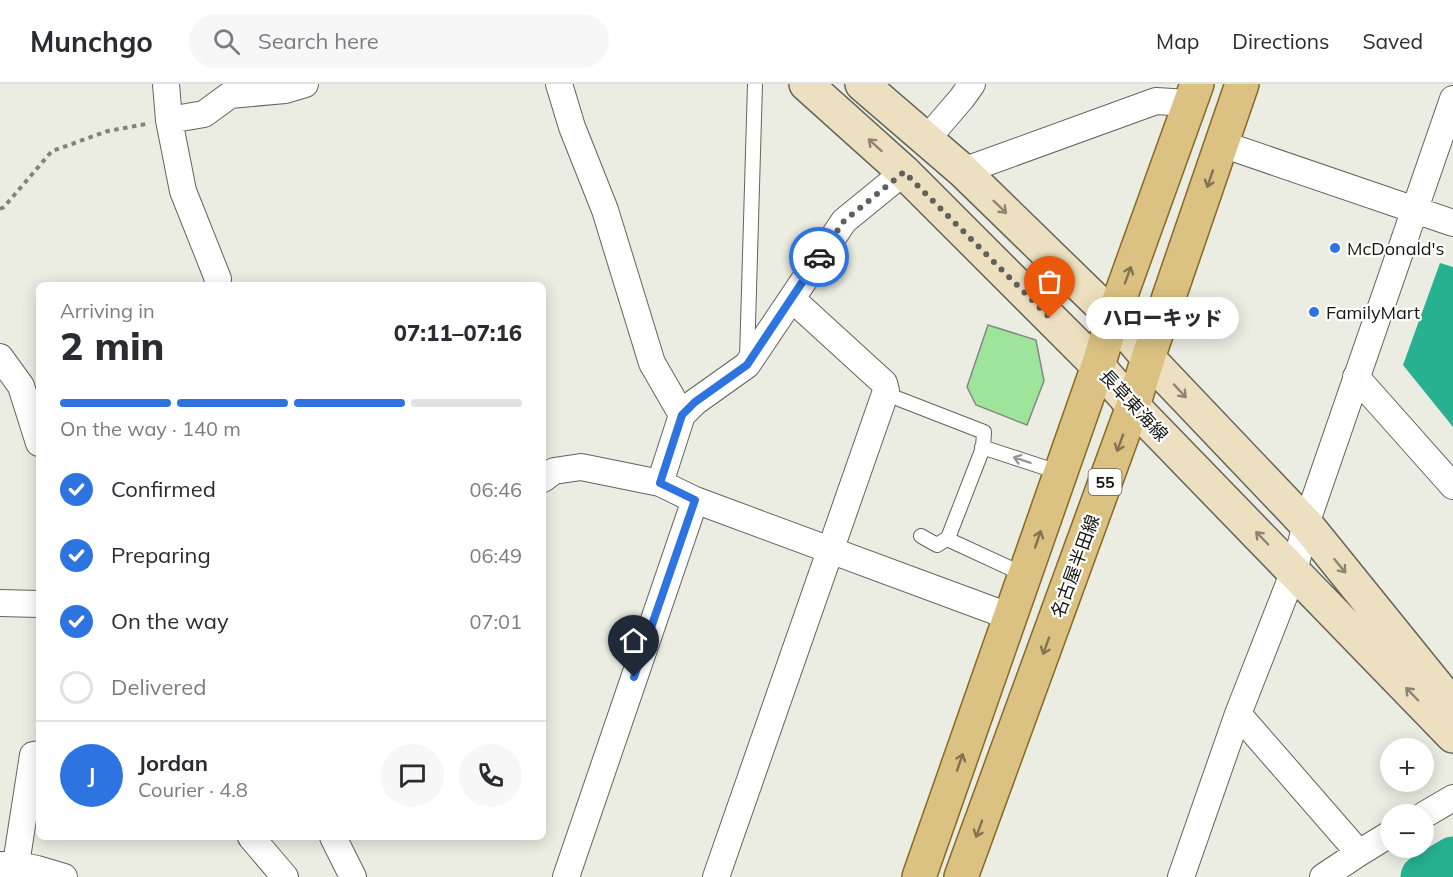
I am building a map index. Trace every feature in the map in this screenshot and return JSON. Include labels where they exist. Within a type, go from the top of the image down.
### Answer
[{"type":"main road","name":"長草東海線","points":[[806,84],[904,172],[1098,366],[1133,406],[1453,736]]},
{"type":"main road","points":[[862,84],[963,171],[1113,316],[1148,358],[1306,524],[1453,706]]},
{"type":"main road","name":"名古屋半田線","points":[[961,877],[1133,406],[1242,84]]},
{"type":"main road","name":"55","points":[[920,877],[1098,366],[1113,316],[1193,94]]},
{"type":"street","points":[[166,84],[169,120],[183,192],[218,282]]},
{"type":"street","points":[[169,120],[204,114],[230,95],[285,90],[305,84]]},
{"type":"street","points":[[559,84],[572,127],[605,210],[652,363],[682,415]]},
{"type":"street","points":[[926,140],[972,84]]},
{"type":"street","points":[[963,171],[1156,101],[1193,94]]},
{"type":"street","points":[[1181,877],[1238,714],[1294,571],[1306,524],[1453,99]]},
{"type":"street","points":[[1222,144],[1453,223]]},
{"type":"street","points":[[660,483],[682,415],[695,402],[747,365],[844,221],[904,172]]},
{"type":"street","points":[[716,877],[886,391],[884,383],[792,298]]},
{"type":"street","points":[[0,357],[21,386],[36,434]]},
{"type":"street","points":[[1356,377],[1453,486]]},
{"type":"street","points":[[546,478],[554,471],[581,467],[660,483],[695,500],[1011,617]]},
{"type":"street","points":[[566,877],[695,500]]},
{"type":"street","points":[[0,603],[36,604]]},
{"type":"street","points":[[1238,714],[1359,853]]},
{"type":"street","points":[[36,754],[33,755],[8,865],[37,868],[64,877]]},
{"type":"street","points":[[1434,809],[1453,798]]},
{"type":"street","points":[[253,840],[273,873]]},
{"type":"street","points":[[334,840],[352,877]]},
{"type":"street","points":[[1323,877],[1380,840]]},
{"type":"lane","points":[[747,365],[755,84]]},
{"type":"lane","points":[[899,399],[984,432],[983,448],[948,538],[937,545],[921,537]]},
{"type":"lane","points":[[983,448],[1061,473]]},
{"type":"lane","points":[[947,539],[1025,575]]},
{"type":"path","points":[[0,209],[52,151],[108,131],[169,120]]},
{"type":"shaded area","points":[[1440,263],[1453,267],[1453,427],[1403,365]]},
{"type":"building","points":[[988,325],[1036,340],[1044,381],[1027,425],[976,405],[967,387]]},
{"type":"waterway","points":[[1423,877],[1453,859]]},
{"type":"way so far","points":[[819,257],[844,221],[904,172],[1050,318]]},
{"type":"place","name":"McDonald's","points":[[1335,248]]},
{"type":"place","name":"FamilyMart","points":[[1314,312]]},
{"type":"place","name":"ハローキッド","points":[[1050,318]]},
{"type":"route","points":[[634,677],[695,500],[660,483],[682,415],[695,402],[747,365],[819,257]]}]
